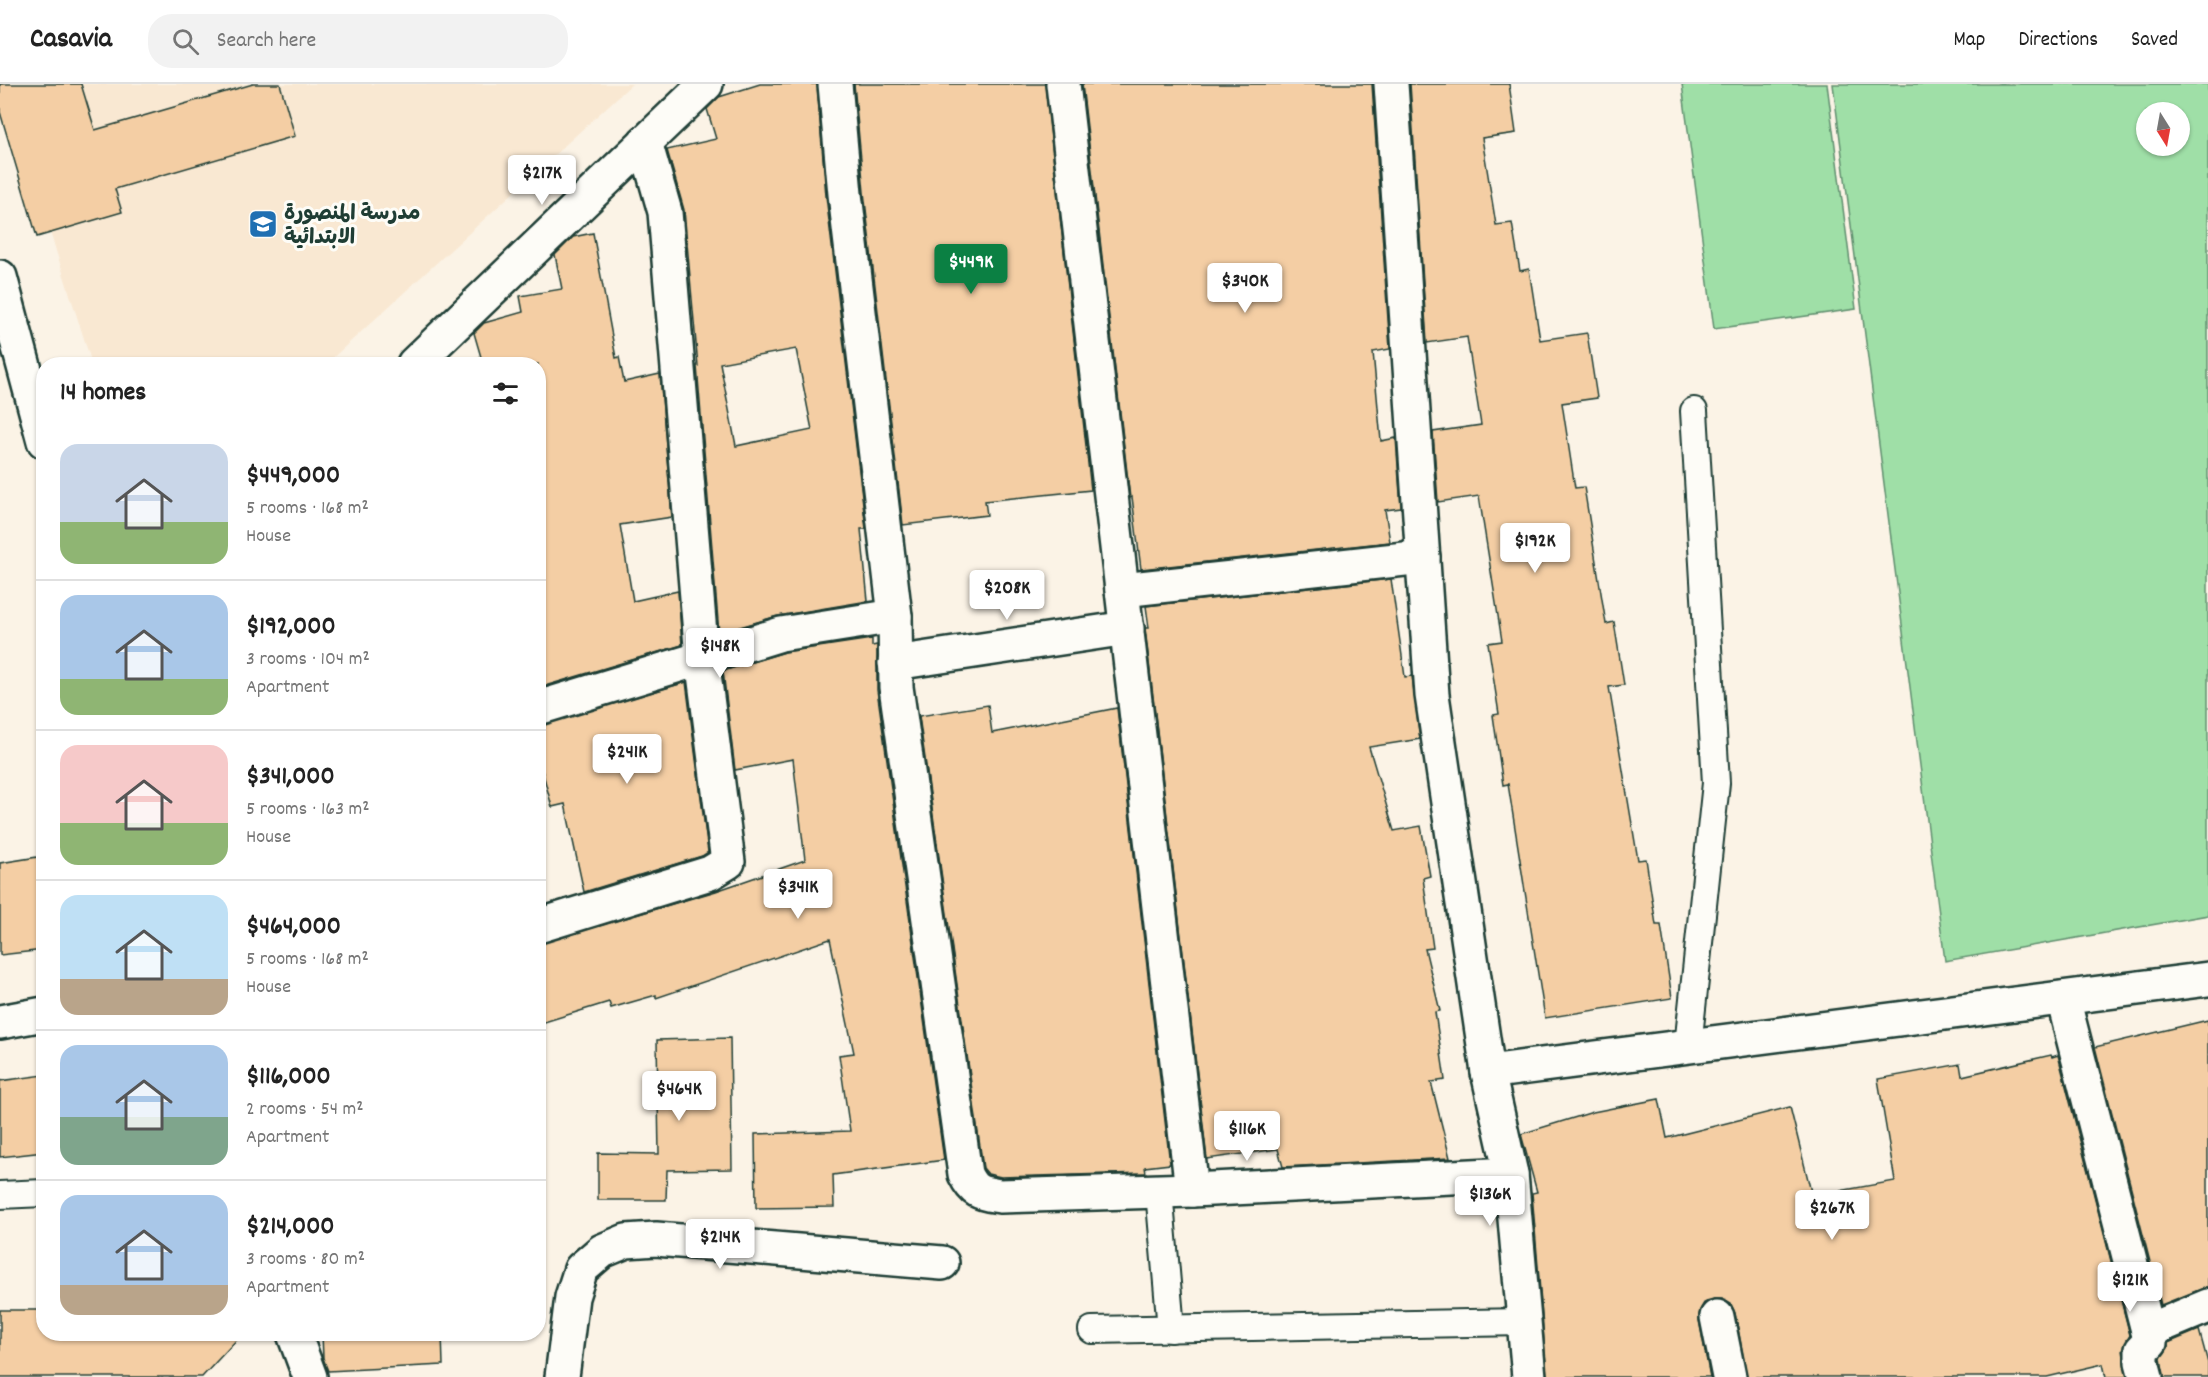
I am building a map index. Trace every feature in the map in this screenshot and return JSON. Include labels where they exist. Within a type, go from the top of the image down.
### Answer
[{"type":"street","points":[[421,357],[706,84]]},
{"type":"street","points":[[835,84],[845,194],[894,616],[899,710],[965,1174],[970,1186],[981,1193],[1000,1196],[1192,1190],[1511,1174]]},
{"type":"street","points":[[1063,84],[1192,1190]]},
{"type":"street","points":[[1391,84],[1432,695],[1488,1072],[1511,1174],[1528,1377]]},
{"type":"street","points":[[546,924],[710,873],[728,862],[702,658],[665,212],[645,142]]},
{"type":"street","points":[[0,279],[36,412]]},
{"type":"street","points":[[1122,590],[1423,557]]},
{"type":"street","points":[[546,706],[781,634],[894,616]]},
{"type":"street","points":[[896,663],[1127,628]]},
{"type":"street","points":[[1488,1072],[2208,979]]},
{"type":"street","points":[[2063,998],[2148,1331],[2150,1342],[2142,1350],[2146,1377]]},
{"type":"street","points":[[0,1022],[36,1015]]},
{"type":"street","points":[[562,1377],[572,1297],[581,1269],[602,1251],[626,1241],[656,1239],[942,1263]]},
{"type":"street","points":[[2148,1331],[2208,1306]]},
{"type":"street","points":[[1717,1317],[1729,1377]]},
{"type":"street","points":[[297,1341],[310,1377]]},
{"type":"lane","points":[[1688,1046],[1716,783],[1694,411]]},
{"type":"lane","points":[[1159,1191],[1171,1329]]},
{"type":"lane","points":[[0,1195],[36,1193]]},
{"type":"lane","points":[[1092,1330],[1524,1322]]},
{"type":"shaded area","name":"مدرسة المنصورة الابتدائية","points":[[3,84],[632,84],[334,357],[90,357]]},
{"type":"green space","points":[[1682,84],[1827,84],[1856,309],[1714,329]]},
{"type":"green space","points":[[1833,84],[2208,84],[2208,915],[1945,961]]},
{"type":"building","points":[[0,84],[81,84],[95,130],[253,84],[280,84],[295,136],[115,189],[122,212],[37,237],[0,112]]},
{"type":"building","points":[[760,84],[817,84],[826,196],[866,529],[861,529],[868,601],[778,616],[719,633],[684,210],[667,150],[716,139],[707,109],[719,97]],"holes":[[[796,349],[812,430],[736,446],[720,363]]]},
{"type":"building","points":[[854,84],[1045,84],[1091,490],[985,501],[987,515],[903,525],[864,192]]},
{"type":"building","points":[[1082,84],[1372,84],[1390,349],[1373,352],[1381,441],[1396,438],[1401,508],[1385,510],[1390,542],[1141,569],[1132,497],[1130,498]]},
{"type":"building","points":[[1410,84],[1509,84],[1516,133],[1482,138],[1496,225],[1512,223],[1520,271],[1529,269],[1540,340],[1587,333],[1597,398],[1562,403],[1575,488],[1584,487],[1606,624],[1614,622],[1624,685],[1609,687],[1638,860],[1646,859],[1656,925],[1661,925],[1672,998],[1545,1018],[1508,784],[1503,785],[1493,715],[1499,714],[1488,643],[1502,641],[1479,496],[1438,502],[1433,432],[1481,425],[1467,337],[1427,343]]},
{"type":"building","points":[[593,233],[616,358],[619,357],[624,382],[660,374],[672,517],[620,525],[633,601],[678,591],[682,645],[546,686],[546,357],[481,357],[474,333],[484,323],[523,312],[520,296],[562,289],[555,255],[573,237]]},
{"type":"building","points":[[1391,579],[1405,677],[1412,676],[1420,739],[1369,747],[1394,831],[1421,826],[1430,876],[1423,878],[1433,948],[1425,949],[1440,1011],[1435,1012],[1445,1080],[1431,1082],[1450,1158],[1283,1167],[1278,1149],[1207,1159],[1145,628],[1149,628],[1146,606]]},
{"type":"building","points":[[872,639],[872,646],[877,645],[877,690],[944,1160],[833,1175],[834,1207],[756,1208],[755,1134],[850,1131],[839,1055],[854,1053],[830,939],[656,998],[656,995],[611,1008],[609,1002],[546,1022],[546,942],[716,891],[805,860],[793,759],[735,770],[723,671],[785,652]]},
{"type":"building","points":[[686,682],[708,852],[702,856],[584,892],[565,804],[552,807],[546,785],[546,724]]},
{"type":"building","points":[[988,705],[992,733],[1117,708],[1170,1164],[1145,1167],[1146,1173],[1001,1177],[988,1174],[983,1168],[919,716]]},
{"type":"building","points":[[36,857],[36,951],[0,955],[0,863]]},
{"type":"building","points":[[2208,1020],[2208,1288],[2161,1305],[2095,1047]]},
{"type":"building","points":[[730,1038],[732,1169],[667,1170],[666,1200],[598,1200],[598,1153],[659,1154],[657,1040]]},
{"type":"building","points":[[2051,1055],[2052,1057],[2058,1055],[2130,1335],[2123,1350],[2127,1377],[2106,1377],[2103,1364],[2047,1377],[1747,1377],[1735,1313],[1731,1304],[1722,1299],[1714,1299],[1704,1303],[1700,1310],[1699,1320],[1710,1377],[1547,1377],[1532,1193],[1537,1192],[1521,1134],[1593,1112],[1659,1099],[1667,1138],[1790,1107],[1812,1196],[1895,1181],[1878,1079],[1960,1064],[1962,1076]]},
{"type":"building","points":[[36,1076],[36,1153],[0,1157],[0,1081]]},
{"type":"building","points":[[0,1310],[36,1310],[36,1341],[235,1341],[202,1377],[0,1377]]},
{"type":"building","points":[[2199,1330],[2208,1363],[2208,1377],[2164,1377],[2161,1358],[2168,1348],[2168,1343]]},
{"type":"building","points":[[322,1341],[442,1341],[443,1365],[328,1371],[323,1358]]},
{"type":"place","name":"مدرسة المنصورة الابتدائية","points":[[263,224]]}]
